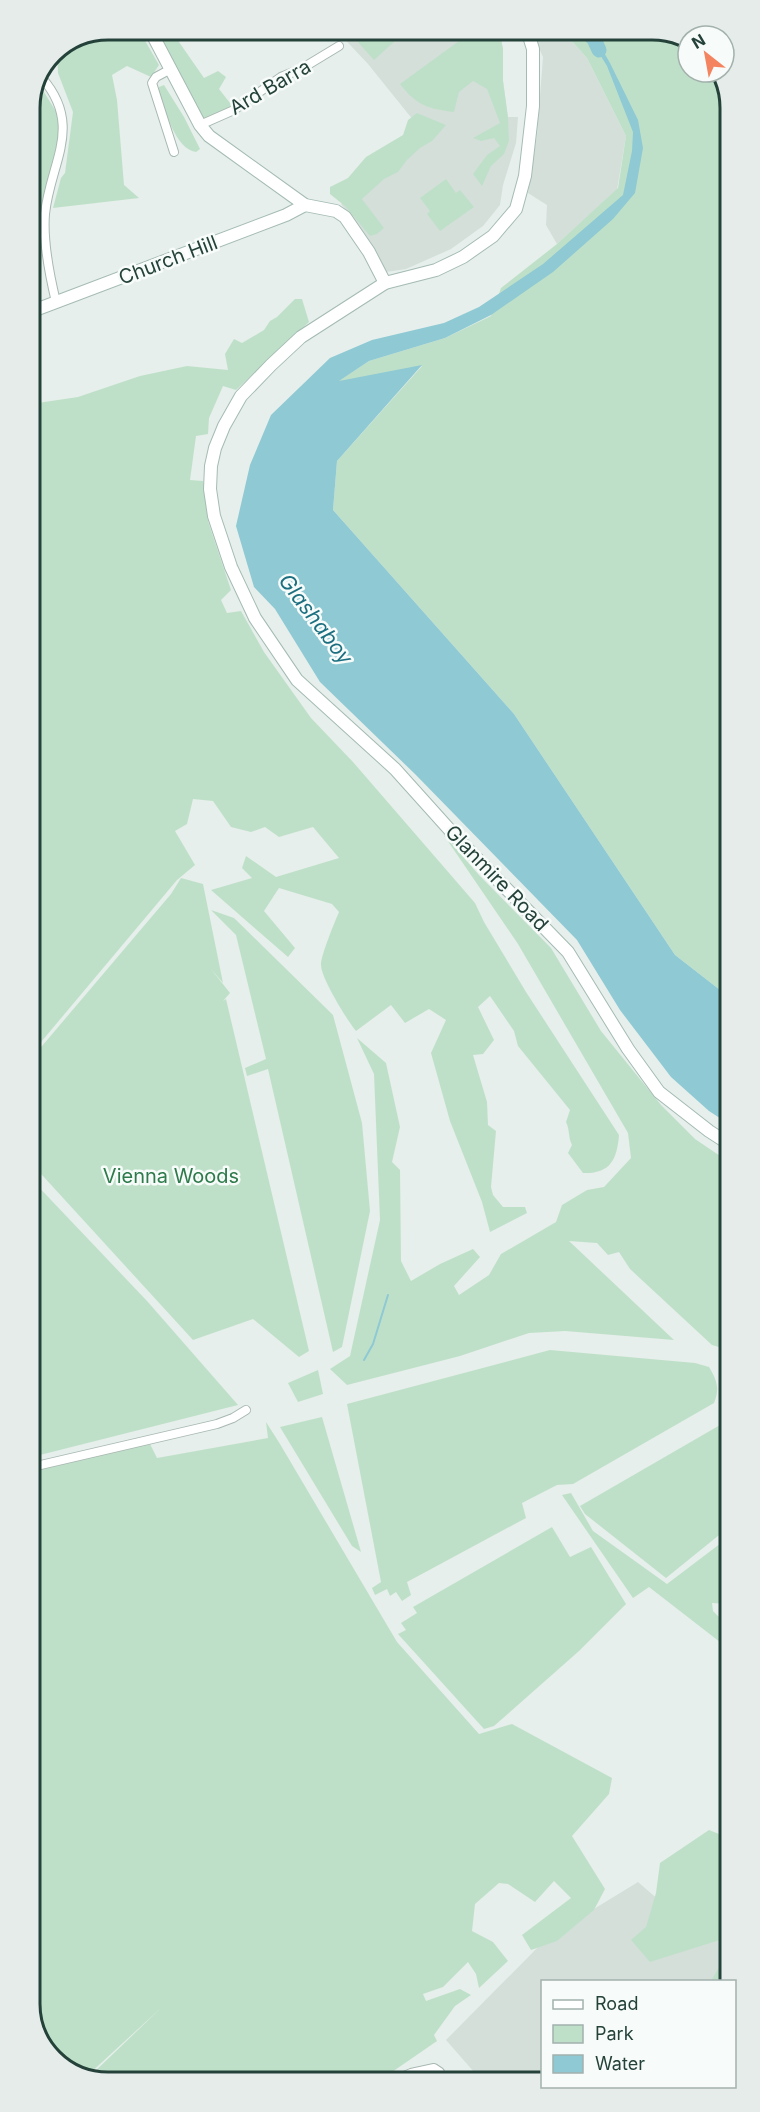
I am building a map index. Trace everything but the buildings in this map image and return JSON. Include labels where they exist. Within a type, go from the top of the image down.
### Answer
[{"type":"main road","points":[[156,41],[169,70],[200,125],[220,146],[305,205],[336,211],[345,217],[369,252],[385,283]]},
{"type":"main road","name":"Glanmire Road","points":[[530,41],[533,49],[533,106],[525,176],[516,209],[493,236],[463,257],[436,270],[385,283],[301,337],[271,365],[241,396],[215,448],[211,465],[210,489],[214,516],[231,567],[255,618],[297,680],[395,769],[457,838],[568,952],[628,1049],[659,1092],[720,1138]]},
{"type":"main road","name":"Church Hill","points":[[41,308],[286,215],[305,205]]},
{"type":"street","name":"Ard Barra","points":[[200,125],[234,110],[281,77],[301,69],[339,46]]},
{"type":"street","points":[[169,70],[156,77],[152,83],[174,152]]},
{"type":"street","points":[[46,84],[57,100],[63,132],[62,147],[45,216],[56,302]]},
{"type":"street","points":[[41,1465],[217,1424],[246,1410]]},
{"type":"street","points":[[418,2072],[434,2068],[439,2072]]},
{"type":"shaded area","points":[[346,41],[501,41],[503,81],[508,117],[518,117],[516,143],[503,185],[500,205],[483,226],[451,249],[406,269],[386,272],[341,204],[426,136],[368,64]]},
{"type":"shaded area","points":[[536,41],[572,41],[587,58],[626,136],[617,190],[557,244],[546,225],[547,205],[528,193],[537,135],[543,57]]},
{"type":"shaded area","points":[[638,1882],[690,1927],[720,1936],[720,1980],[541,1980],[541,2072],[474,2072],[446,2040],[548,1937]]},
{"type":"green space","points":[[100,41],[145,41],[159,65],[151,77],[127,66],[112,75],[117,100],[124,185],[139,198],[53,208],[61,178],[65,173],[73,112],[58,73],[58,64],[64,57],[87,44]]},
{"type":"green space","points":[[159,41],[180,41],[204,78],[218,71],[226,77],[219,89],[237,112],[210,126],[198,116]]},
{"type":"green space","points":[[357,41],[395,41],[374,60]]},
{"type":"green space","points":[[459,41],[501,41],[509,141],[504,154],[491,166],[482,186],[473,174],[487,155],[500,146],[494,138],[481,141],[473,138],[500,123],[487,89],[473,81],[459,92],[454,112],[423,105],[400,84]]},
{"type":"green space","points":[[572,41],[656,41],[676,45],[676,84],[715,84],[719,100],[720,990],[675,955],[514,714],[333,510],[337,461],[422,366],[337,382],[369,361],[445,338],[491,316],[501,288],[557,244],[618,188],[626,136],[587,58]]},
{"type":"green space","points":[[164,85],[200,149],[196,152],[182,144],[172,128],[159,93],[159,87]]},
{"type":"green space","points":[[43,91],[57,113],[59,135],[41,216],[41,104]]},
{"type":"green space","points":[[417,113],[446,125],[432,141],[407,160],[398,172],[384,179],[362,199],[384,228],[370,236],[345,206],[330,194],[330,187],[348,178],[366,157],[403,135],[408,120]]},
{"type":"green space","points":[[446,179],[456,193],[460,190],[474,207],[440,231],[427,214],[430,211],[420,198]]},
{"type":"green space","points":[[295,299],[302,299],[309,322],[236,390],[223,386],[209,418],[208,434],[196,436],[190,480],[203,481],[208,521],[231,590],[221,600],[227,613],[241,611],[264,652],[311,718],[353,762],[475,903],[526,992],[619,1135],[616,1152],[610,1164],[600,1171],[583,1173],[568,1153],[572,1145],[566,1122],[570,1110],[518,1046],[514,1031],[490,996],[478,1007],[494,1040],[483,1054],[473,1055],[487,1102],[488,1125],[496,1131],[491,1187],[493,1195],[503,1207],[525,1207],[527,1213],[490,1232],[482,1202],[450,1121],[431,1053],[446,1020],[429,1009],[405,1023],[391,1005],[356,1031],[335,999],[322,971],[323,955],[339,912],[332,904],[279,888],[264,911],[295,948],[288,957],[211,890],[252,878],[242,868],[246,856],[276,877],[339,858],[313,827],[279,837],[265,827],[251,832],[231,827],[213,801],[193,799],[187,824],[175,831],[195,865],[177,880],[41,1042],[41,403],[78,397],[140,376],[187,366],[228,370],[225,354],[234,339],[242,343],[264,330],[270,321]]},
{"type":"green space","points":[[443,834],[479,875],[551,948],[601,1031],[661,1105],[695,1139],[720,1156],[720,1347],[712,1345],[630,1269],[619,1252],[608,1255],[597,1243],[569,1241],[674,1340],[565,1331],[529,1333],[460,1356],[347,1385],[330,1369],[350,1356],[380,1220],[374,1074],[357,1038],[386,1063],[400,1127],[392,1162],[400,1170],[401,1261],[411,1281],[440,1264],[473,1249],[480,1257],[454,1286],[459,1295],[489,1275],[501,1254],[556,1222],[562,1205],[587,1190],[604,1187],[631,1158],[628,1133],[518,944]]},
{"type":"green space","name":"Vienna Woods","points":[[181,878],[203,884],[223,983],[211,969],[230,993],[223,1001],[226,999],[309,1351],[299,1357],[253,1319],[193,1340],[41,1174],[41,1047],[171,894]]},
{"type":"green space","name":"Vienna Woods","points":[[211,910],[234,918],[333,1015],[362,1123],[370,1211],[342,1347],[333,1352],[268,1069],[247,1076],[245,1068],[266,1059],[236,935]]},
{"type":"green space","points":[[41,1189],[147,1301],[238,1405],[41,1455]]},
{"type":"green space","points":[[550,1350],[695,1363],[709,1367],[717,1385],[716,1398],[714,1403],[573,1484],[557,1485],[522,1503],[526,1518],[407,1582],[411,1595],[402,1601],[396,1592],[390,1596],[387,1589],[375,1595],[372,1588],[381,1582],[347,1404]]},
{"type":"green space","points":[[318,1370],[323,1394],[298,1402],[288,1383]]},
{"type":"green space","points":[[322,1417],[361,1552],[352,1546],[280,1427]]},
{"type":"green space","points":[[266,1422],[397,1642],[479,1734],[512,1724],[612,1778],[609,1794],[572,1836],[605,1889],[594,1910],[557,1941],[531,1950],[522,1935],[571,1898],[554,1881],[535,1902],[508,1884],[499,1883],[475,1904],[472,1931],[493,1942],[508,1961],[479,1988],[476,1974],[468,1962],[443,1987],[423,1994],[426,2001],[460,1989],[471,1995],[455,2006],[434,2035],[437,2041],[393,2072],[96,2070],[162,2007],[94,2070],[74,2062],[57,2048],[46,2030],[41,2012],[41,1466],[149,1442],[157,1458],[268,1438]]},
{"type":"green space","points":[[720,1425],[720,1534],[666,1578],[585,1514],[580,1506]]},
{"type":"green space","points":[[571,1493],[593,1531],[667,1584],[720,1544],[720,1604],[712,1603],[713,1611],[720,1618],[720,1642],[649,1587],[633,1598],[562,1495]]},
{"type":"green space","points":[[552,1527],[570,1557],[591,1547],[626,1604],[579,1651],[494,1726],[484,1729],[398,1634],[406,1630],[401,1623],[417,1613],[413,1607]]},
{"type":"green space","points":[[709,1830],[720,1835],[720,1940],[650,1962],[631,1940],[646,1927],[656,1893],[660,1863]]},
{"type":"green space","points":[[720,1966],[720,1980],[712,1980]]},
{"type":"water","points":[[592,41],[597,41],[638,120],[643,148],[635,193],[613,219],[553,272],[491,315],[445,338],[369,361],[339,381],[422,365],[337,461],[333,510],[514,714],[675,955],[720,990],[720,1118],[671,1077],[620,1010],[577,940],[415,774],[320,682],[275,609],[254,587],[236,526],[250,465],[271,415],[330,358],[372,340],[444,323],[479,307],[543,264],[623,195],[632,151],[633,132],[607,66]]},
{"type":"waterway","name":"Glashaboy","points":[[595,41],[599,50]]},
{"type":"waterway","points":[[364,1360],[373,1344],[388,1295]]}]
